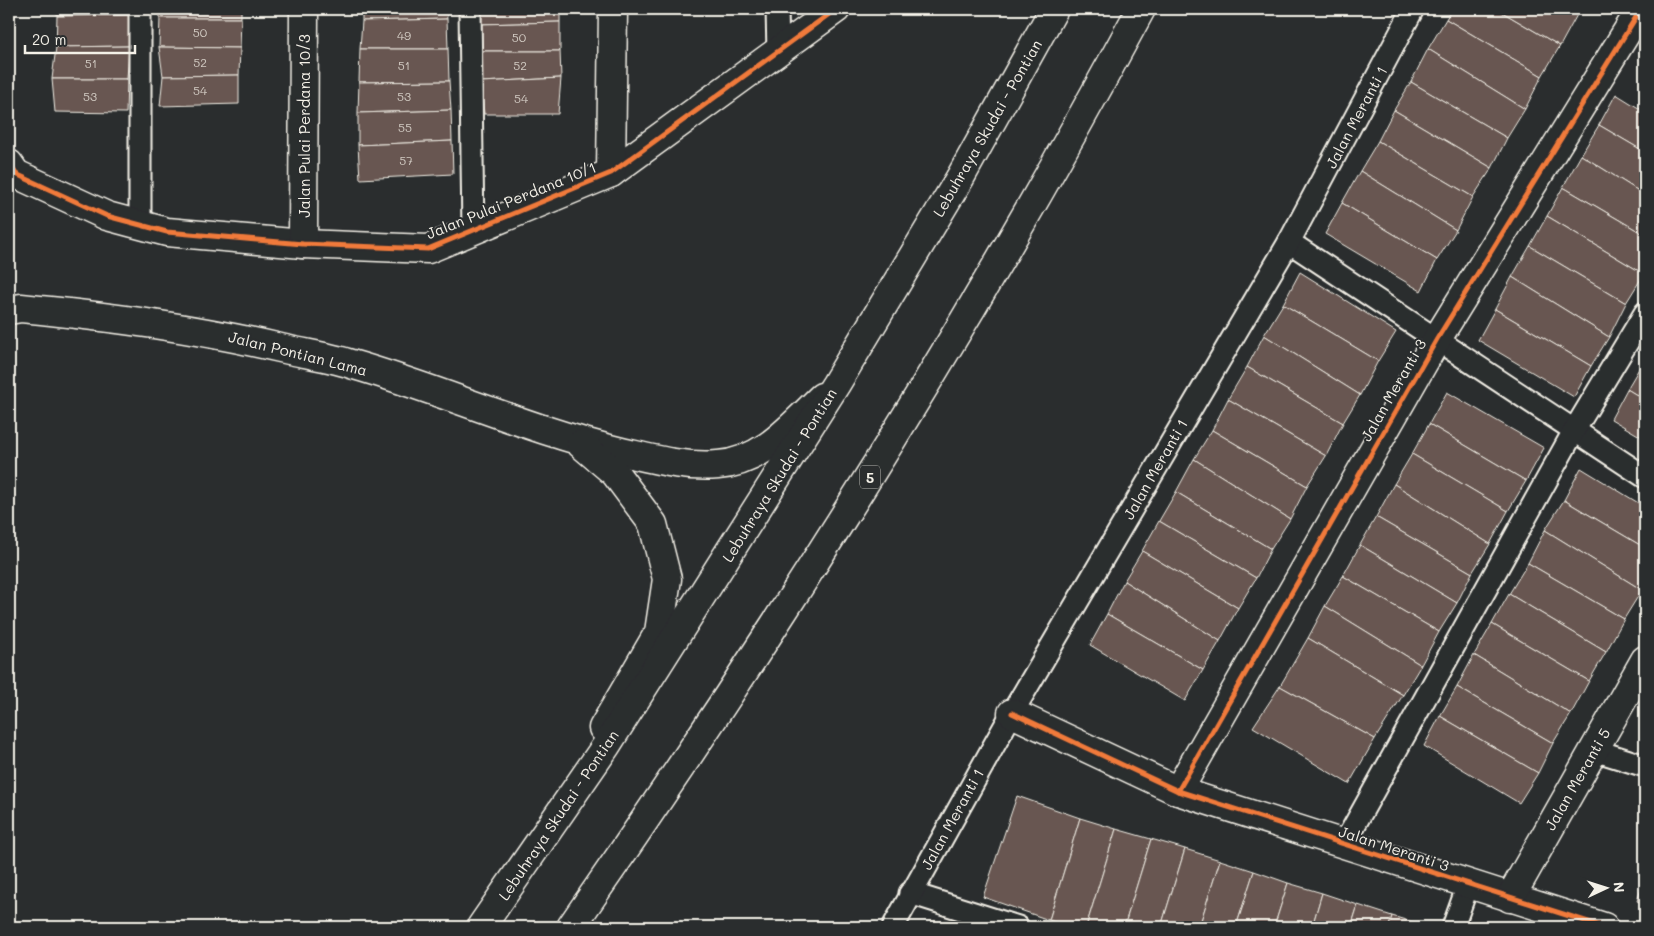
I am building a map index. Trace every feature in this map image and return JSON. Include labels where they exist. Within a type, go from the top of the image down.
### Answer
[{"type":"main road","name":"Jalan Pulai Perdana 10/3","points":[[303,244],[304,9]]},
{"type":"main road","points":[[611,173],[613,9]]},
{"type":"main road","name":"Jalan Pulai Perdana 10/1","points":[[9,164],[16,174],[107,216],[167,232],[303,244],[428,249],[473,232],[611,173],[836,9]]},
{"type":"main road","name":"Lebuhraya Skudai - Pontian","points":[[481,927],[606,746],[836,384],[960,178],[1054,9]]},
{"type":"main road","name":"5","points":[[571,927],[646,820],[879,463],[1080,122],[1141,9]]},
{"type":"main road","name":"Jalan Meranti 3","points":[[1178,791],[1437,339],[1641,9]]},
{"type":"main road","name":"Jalan Pontian Lama","points":[[13,308],[109,316],[207,331],[351,364],[578,441],[666,462],[716,466],[741,462],[760,452],[786,432],[836,384]]},
{"type":"main road","name":"Jalan Pontian Lama","points":[[520,872],[659,632],[667,579],[653,524],[615,473],[578,441]]},
{"type":"main road","name":"Jalan Meranti 5","points":[[1510,898],[1645,660]]},
{"type":"main road","name":"Jalan Meranti 3","points":[[1012,714],[1178,791],[1604,927]]},
{"type":"lane","points":[[140,9],[140,225]]},
{"type":"lane","points":[[470,9],[473,232]]},
{"type":"lane","points":[[777,9],[778,53]]},
{"type":"lane","name":"Jalan Meranti 1","points":[[893,927],[910,893],[1012,714],[1289,242],[1413,9]]},
{"type":"lane","points":[[1289,242],[1645,477]]},
{"type":"lane","points":[[1344,844],[1575,429],[1645,314]]},
{"type":"lane","points":[[1594,750],[1645,766]]},
{"type":"lane","points":[[1453,927],[1468,885]]},
{"type":"lane","points":[[910,893],[1018,927]]},
{"type":"building","points":[[57,9],[130,9],[130,15],[57,16]]},
{"type":"building","points":[[160,9],[241,9],[241,18],[160,18]]},
{"type":"building","points":[[362,9],[446,9],[447,19],[362,21]]},
{"type":"building","points":[[479,9],[560,9],[560,22],[479,24]]},
{"type":"building","points":[[1452,9],[1497,9],[1560,46],[1542,76],[1446,19]]},
{"type":"building","points":[[1497,9],[1570,9],[1578,13],[1560,46]]},
{"type":"building","points":[[130,15],[129,46],[56,47],[57,16]]},
{"type":"building","points":[[160,18],[241,18],[240,48],[159,47]]},
{"type":"building","points":[[447,19],[448,49],[360,49],[362,21]]},
{"type":"building","points":[[1446,19],[1542,76],[1525,109],[1428,49]]},
{"type":"building","points":[[560,22],[560,51],[479,51],[479,24]]},
{"type":"building","points":[[129,46],[127,79],[52,79],[56,47]]},
{"type":"building","points":[[159,47],[240,48],[239,75],[163,76]]},
{"type":"building","points":[[360,49],[448,49],[449,81],[359,82]]},
{"type":"building","points":[[1428,49],[1525,109],[1507,138],[1411,82]]},
{"type":"building","points":[[479,51],[560,51],[561,78],[481,82]]},
{"type":"building","points":[[239,75],[239,104],[160,106],[163,76]]},
{"type":"building","points":[[561,78],[558,114],[484,114],[481,82]]},
{"type":"building","points":[[52,79],[127,79],[126,113],[55,112]]},
{"type":"building","points":[[449,81],[451,110],[358,113],[359,82]]},
{"type":"building","points":[[1411,82],[1507,138],[1492,168],[1394,110]]},
{"type":"building","points":[[1616,94],[1645,112],[1645,152],[1599,125]]},
{"type":"building","points":[[451,110],[452,141],[358,145],[358,113]]},
{"type":"building","points":[[1394,110],[1492,168],[1473,197],[1378,141]]},
{"type":"building","points":[[1599,125],[1645,152],[1645,195],[1581,155]]},
{"type":"building","points":[[452,141],[453,174],[360,179],[358,145]]},
{"type":"building","points":[[1378,141],[1473,197],[1456,230],[1360,171]]},
{"type":"building","points":[[1581,155],[1645,195],[1645,235],[1563,187]]},
{"type":"building","points":[[1360,171],[1456,230],[1437,260],[1342,203]]},
{"type":"building","points":[[1563,187],[1645,235],[1644,274],[1547,216]]},
{"type":"building","points":[[1342,203],[1437,260],[1421,291],[1325,234]]},
{"type":"building","points":[[1547,216],[1644,274],[1626,303],[1530,246]]},
{"type":"building","points":[[1530,246],[1626,303],[1609,337],[1512,277]]},
{"type":"building","points":[[1300,272],[1396,332],[1378,361],[1283,304]]},
{"type":"building","points":[[1512,277],[1609,337],[1591,366],[1495,309]]},
{"type":"building","points":[[1283,304],[1378,361],[1360,395],[1264,335]]},
{"type":"building","points":[[1495,309],[1591,366],[1574,397],[1478,340]]},
{"type":"building","points":[[1264,335],[1360,395],[1343,423],[1247,367]]},
{"type":"building","points":[[1645,361],[1645,400],[1627,389]]},
{"type":"building","points":[[1247,367],[1343,423],[1326,456],[1228,399]]},
{"type":"building","points":[[1627,389],[1645,400],[1645,439],[1611,419]]},
{"type":"building","points":[[1447,392],[1544,448],[1526,481],[1429,424]]},
{"type":"building","points":[[1228,399],[1326,456],[1307,486],[1212,430]]},
{"type":"building","points":[[1429,424],[1526,481],[1508,511],[1412,454]]},
{"type":"building","points":[[1212,430],[1307,486],[1290,519],[1194,459]]},
{"type":"building","points":[[1412,454],[1508,511],[1490,544],[1394,484]]},
{"type":"building","points":[[1194,459],[1290,519],[1271,549],[1176,492]]},
{"type":"building","points":[[1581,468],[1645,507],[1645,548],[1564,500]]},
{"type":"building","points":[[1394,484],[1490,544],[1472,573],[1376,517]]},
{"type":"building","points":[[1176,492],[1271,549],[1256,578],[1159,521]]},
{"type":"building","points":[[1564,500],[1645,548],[1645,583],[1642,590],[1545,530]]},
{"type":"building","points":[[1376,517],[1472,573],[1457,603],[1360,545]]},
{"type":"building","points":[[1159,521],[1256,578],[1238,608],[1142,551]]},
{"type":"building","points":[[1545,530],[1642,590],[1624,619],[1528,563]]},
{"type":"building","points":[[1360,545],[1457,603],[1439,632],[1343,576]]},
{"type":"building","points":[[1142,551],[1238,608],[1220,641],[1124,581]]},
{"type":"building","points":[[1528,563],[1624,619],[1606,652],[1509,594]]},
{"type":"building","points":[[1343,576],[1439,632],[1421,665],[1325,606]]},
{"type":"building","points":[[1124,581],[1220,641],[1203,670],[1107,614]]},
{"type":"building","points":[[1509,594],[1606,652],[1589,681],[1492,624]]},
{"type":"building","points":[[1325,606],[1421,665],[1403,695],[1308,638]]},
{"type":"building","points":[[1107,614],[1203,670],[1185,701],[1090,645]]},
{"type":"building","points":[[1492,624],[1589,681],[1571,714],[1474,655]]},
{"type":"building","points":[[1308,638],[1403,695],[1375,739],[1280,686]]},
{"type":"building","points":[[1474,655],[1571,714],[1553,743],[1457,687]]},
{"type":"building","points":[[1280,686],[1375,739],[1349,784],[1253,727]]},
{"type":"building","points":[[1457,687],[1553,743],[1538,773],[1440,716]]},
{"type":"building","points":[[1440,716],[1538,773],[1519,803],[1424,746]]},
{"type":"building","points":[[1017,796],[1080,818],[1049,920],[983,897]]},
{"type":"building","points":[[1080,818],[1116,829],[1086,927],[1070,927],[1049,920]]},
{"type":"building","points":[[1116,829],[1151,839],[1124,927],[1086,927]]},
{"type":"building","points":[[1151,839],[1185,849],[1161,927],[1124,927]]},
{"type":"building","points":[[1185,849],[1220,860],[1199,927],[1161,927]]},
{"type":"building","points":[[1220,860],[1254,871],[1236,927],[1199,927]]},
{"type":"building","points":[[1254,871],[1288,883],[1274,927],[1236,927]]},
{"type":"building","points":[[1645,877],[1645,904],[1637,901]]},
{"type":"building","points":[[1288,883],[1322,893],[1312,927],[1274,927]]},
{"type":"building","points":[[1322,893],[1358,905],[1351,927],[1312,927]]},
{"type":"building","points":[[1358,905],[1392,916],[1389,927],[1351,927]]},
{"type":"building","points":[[1392,916],[1426,926],[1389,927]]},
{"type":"cycle path","points":[[9,164],[16,174],[107,216],[167,232],[303,244],[428,249],[611,173],[836,9]]},
{"type":"cycle path","points":[[1178,791],[1437,339],[1641,9]]},
{"type":"cycle path","points":[[1012,713],[1178,791],[1604,927]]}]
